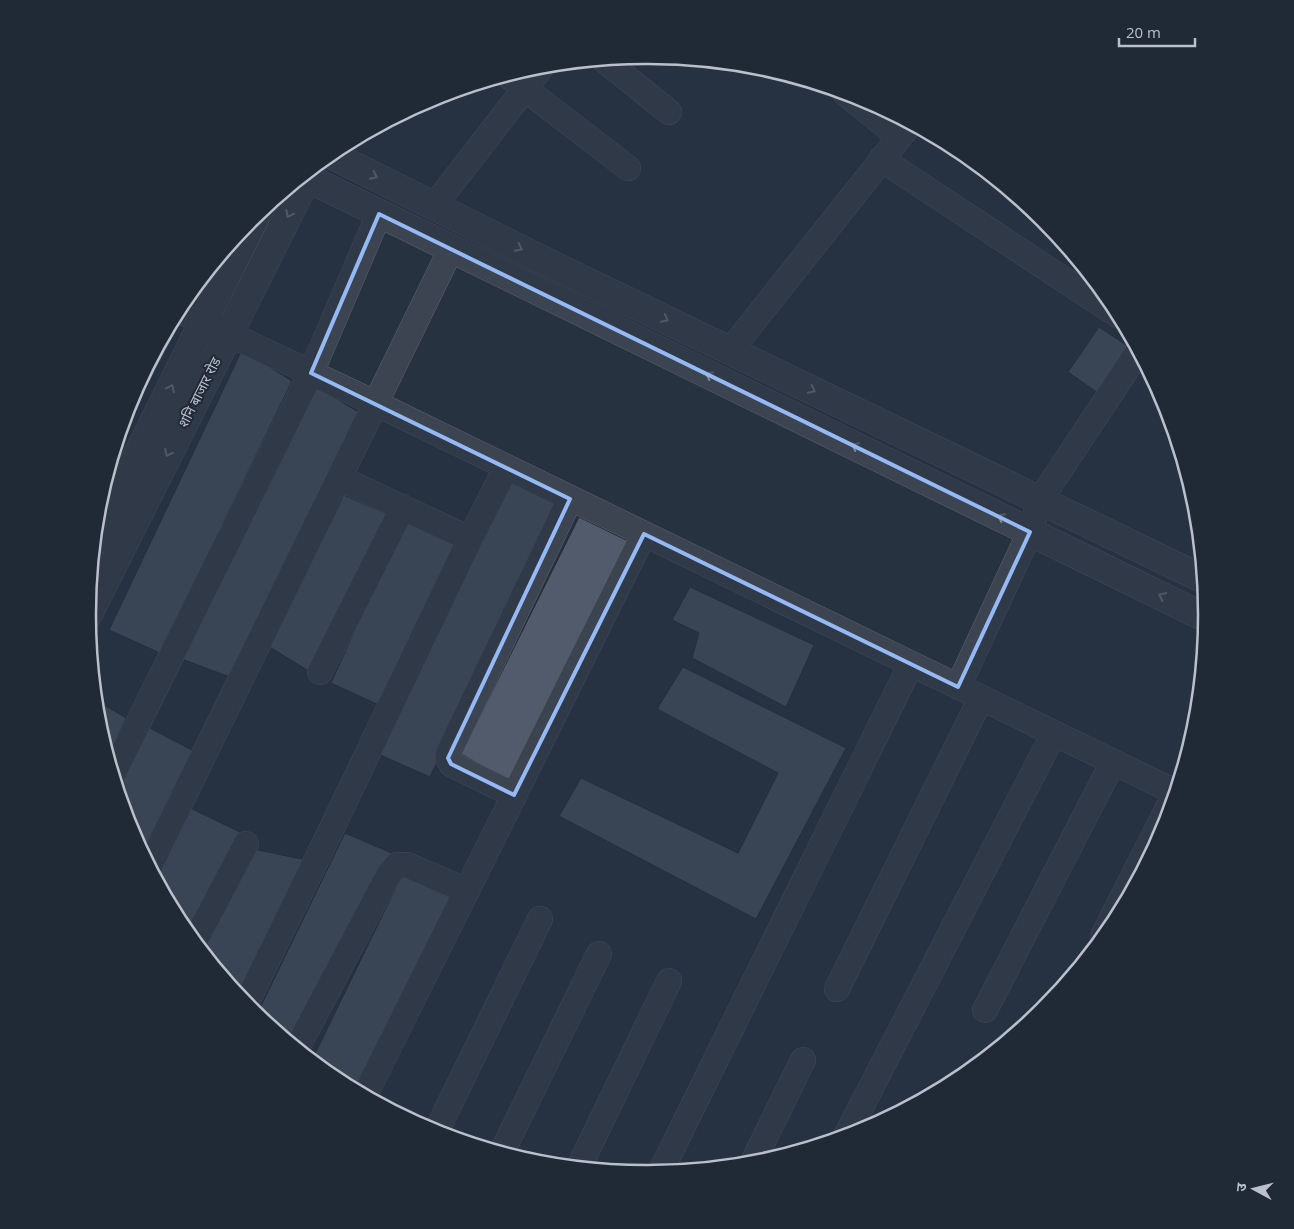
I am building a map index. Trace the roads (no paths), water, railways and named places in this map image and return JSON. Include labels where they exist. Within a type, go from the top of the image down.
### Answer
[{"type":"street","points":[[611,65],[670,112]]},
{"type":"street","points":[[434,206],[516,82],[628,168]]},
{"type":"street","points":[[730,351],[904,130],[886,119]]},
{"type":"street","points":[[339,158],[730,351],[1197,576]]},
{"type":"street","points":[[881,159],[1102,305]]},
{"type":"street","points":[[312,178],[379,214],[1198,614]]},
{"type":"street","name":"शनि बाजार रोड","points":[[96,598],[301,186]]},
{"type":"street","points":[[118,766],[311,373],[379,214]]},
{"type":"street","name":"शनि बाजार रोड","points":[[105,522],[244,240]]},
{"type":"street","points":[[153,858],[451,249]]},
{"type":"street","points":[[186,314],[375,403],[1170,789]]},
{"type":"street","points":[[958,687],[1030,532],[1040,500],[1134,358]]},
{"type":"street","points":[[250,996],[506,468]]},
{"type":"street","points":[[339,478],[470,539]]},
{"type":"street","points":[[514,795],[451,764],[448,758],[449,752],[570,499]]},
{"type":"street","points":[[320,672],[402,507]]},
{"type":"street","points":[[368,1089],[644,534]]},
{"type":"street","points":[[664,1165],[911,664]]},
{"type":"street","points":[[837,989],[981,698]]},
{"type":"street","points":[[851,1126],[1054,733]]},
{"type":"street","points":[[986,1010],[1113,762]]},
{"type":"street","points":[[199,934],[246,844]]},
{"type":"street","points":[[300,1042],[389,874],[397,865],[407,865],[466,891]]},
{"type":"street","points":[[440,1124],[540,919]]},
{"type":"street","points":[[505,1146],[599,954]]},
{"type":"street","points":[[582,1162],[669,981]]},
{"type":"street","points":[[757,1154],[803,1060]]}]
